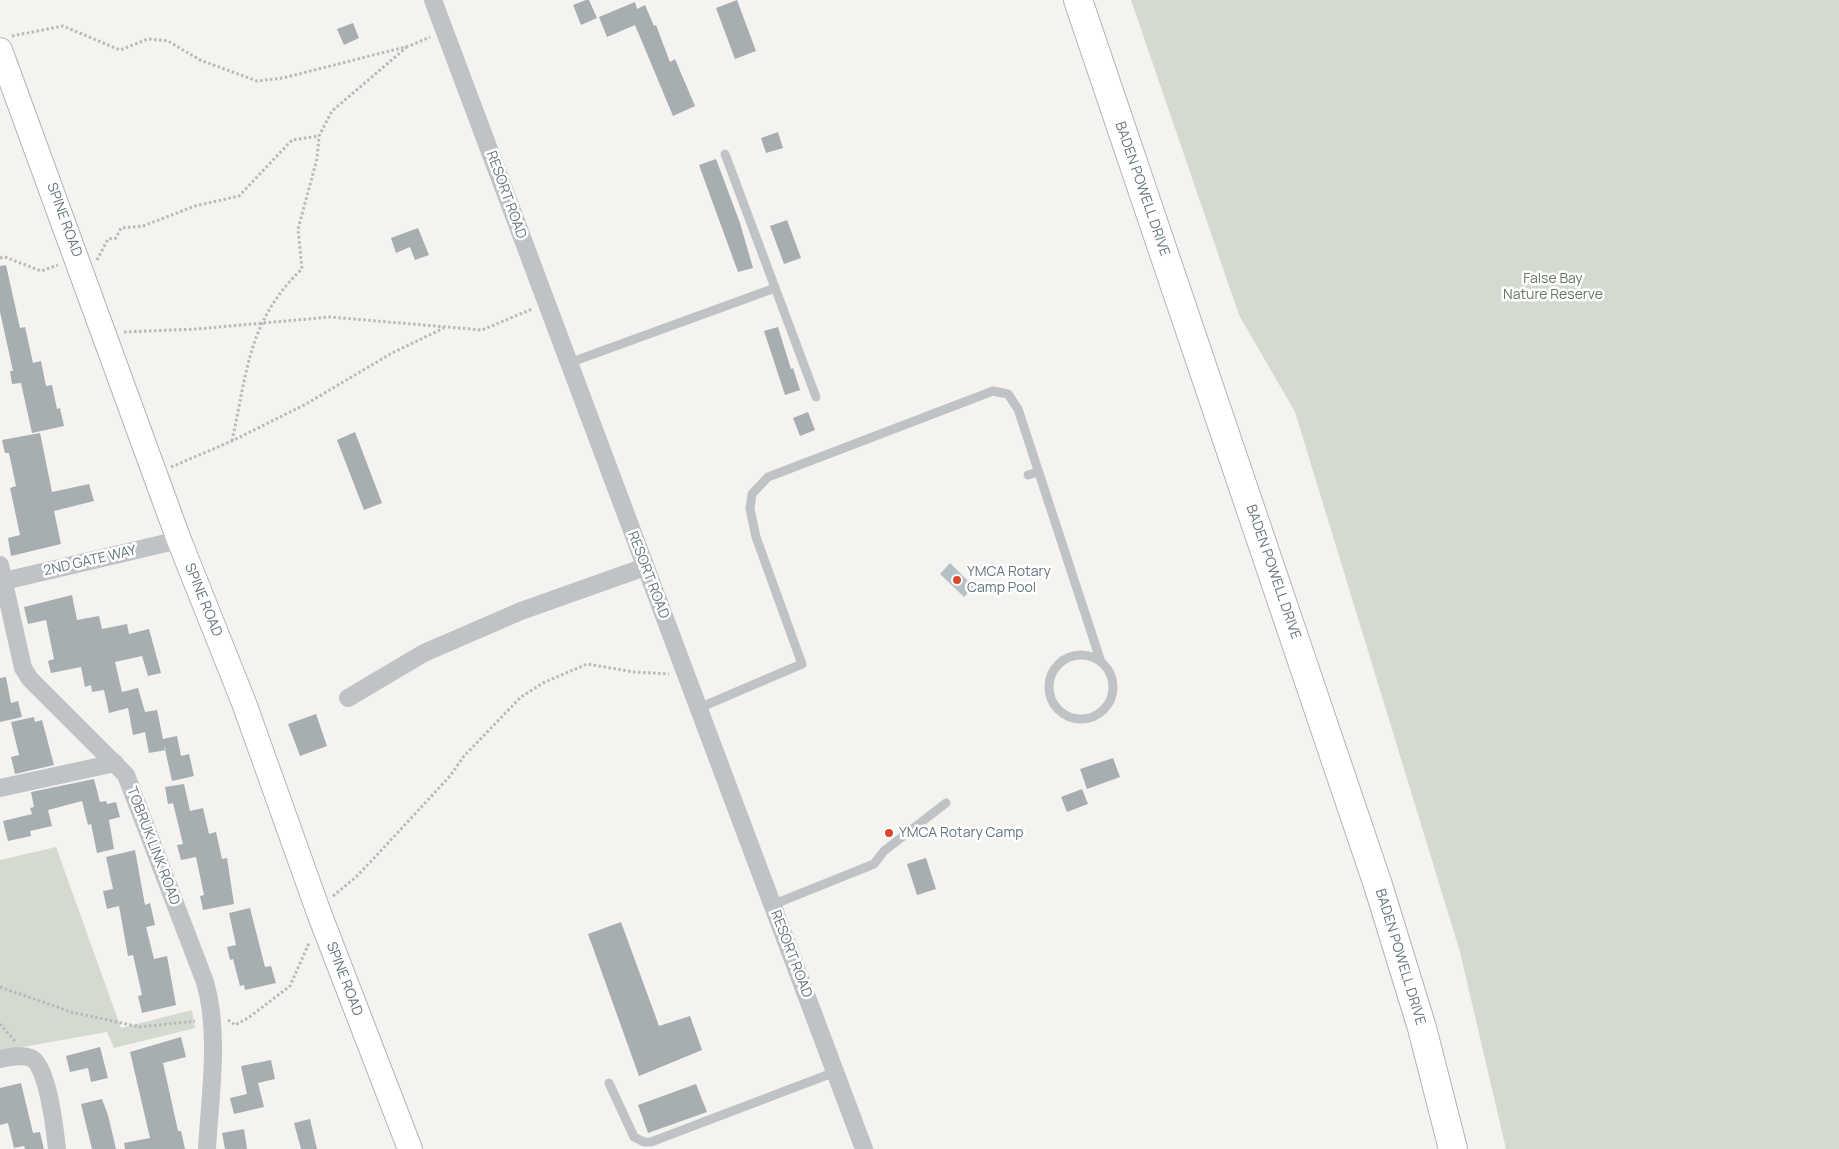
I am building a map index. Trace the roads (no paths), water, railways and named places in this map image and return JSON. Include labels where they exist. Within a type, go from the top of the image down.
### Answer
[{"type":"main road","name":"BADEN POWELL DRIVE","points":[[1078,0],[1378,885],[1422,1028],[1452,1149]]},
{"type":"main road","name":"SPINE ROAD","points":[[4,43],[179,540],[244,703],[319,913],[410,1149]]},
{"type":"street","name":"RESORT ROAD","points":[[434,0],[684,674],[864,1149]]},
{"type":"street","name":"2ND GATE WAY","points":[[1,576],[179,540]]},
{"type":"street","points":[[348,698],[424,653],[521,611],[645,567]]},
{"type":"street","name":"TOBRUK LINK ROAD","points":[[1,576],[26,674],[126,776],[202,973],[211,1004],[212,1018],[207,1149]]},
{"type":"street","points":[[0,788],[115,763]]},
{"type":"street","points":[[0,1059],[20,1056],[32,1058],[38,1065],[48,1096],[58,1149]]},
{"type":"lane","points":[[725,154],[816,397]]},
{"type":"lane","points":[[569,363],[775,288]]},
{"type":"lane","points":[[698,708],[802,664],[756,537],[750,509],[752,494],[768,477],[992,391],[1008,394],[1018,408],[1101,662],[1107,668],[1113,684],[1110,701],[1105,709],[1091,718],[1073,718],[1062,713],[1054,704],[1050,692],[1050,679],[1056,668],[1065,660],[1077,655],[1090,656],[1101,662]]},
{"type":"lane","points":[[1028,475],[1038,472]]},
{"type":"lane","points":[[772,905],[874,864],[884,851],[946,803]]},
{"type":"lane","points":[[609,1082],[634,1137],[651,1142],[835,1072]]},
{"type":"place","name":"YMCA Rotary Camp Pool","points":[[957,580]]},
{"type":"place","name":"YMCA Rotary Camp","points":[[889,833]]},
{"type":"park label","name":"False Bay Nature Reserve","points":[[1553,288]]}]
